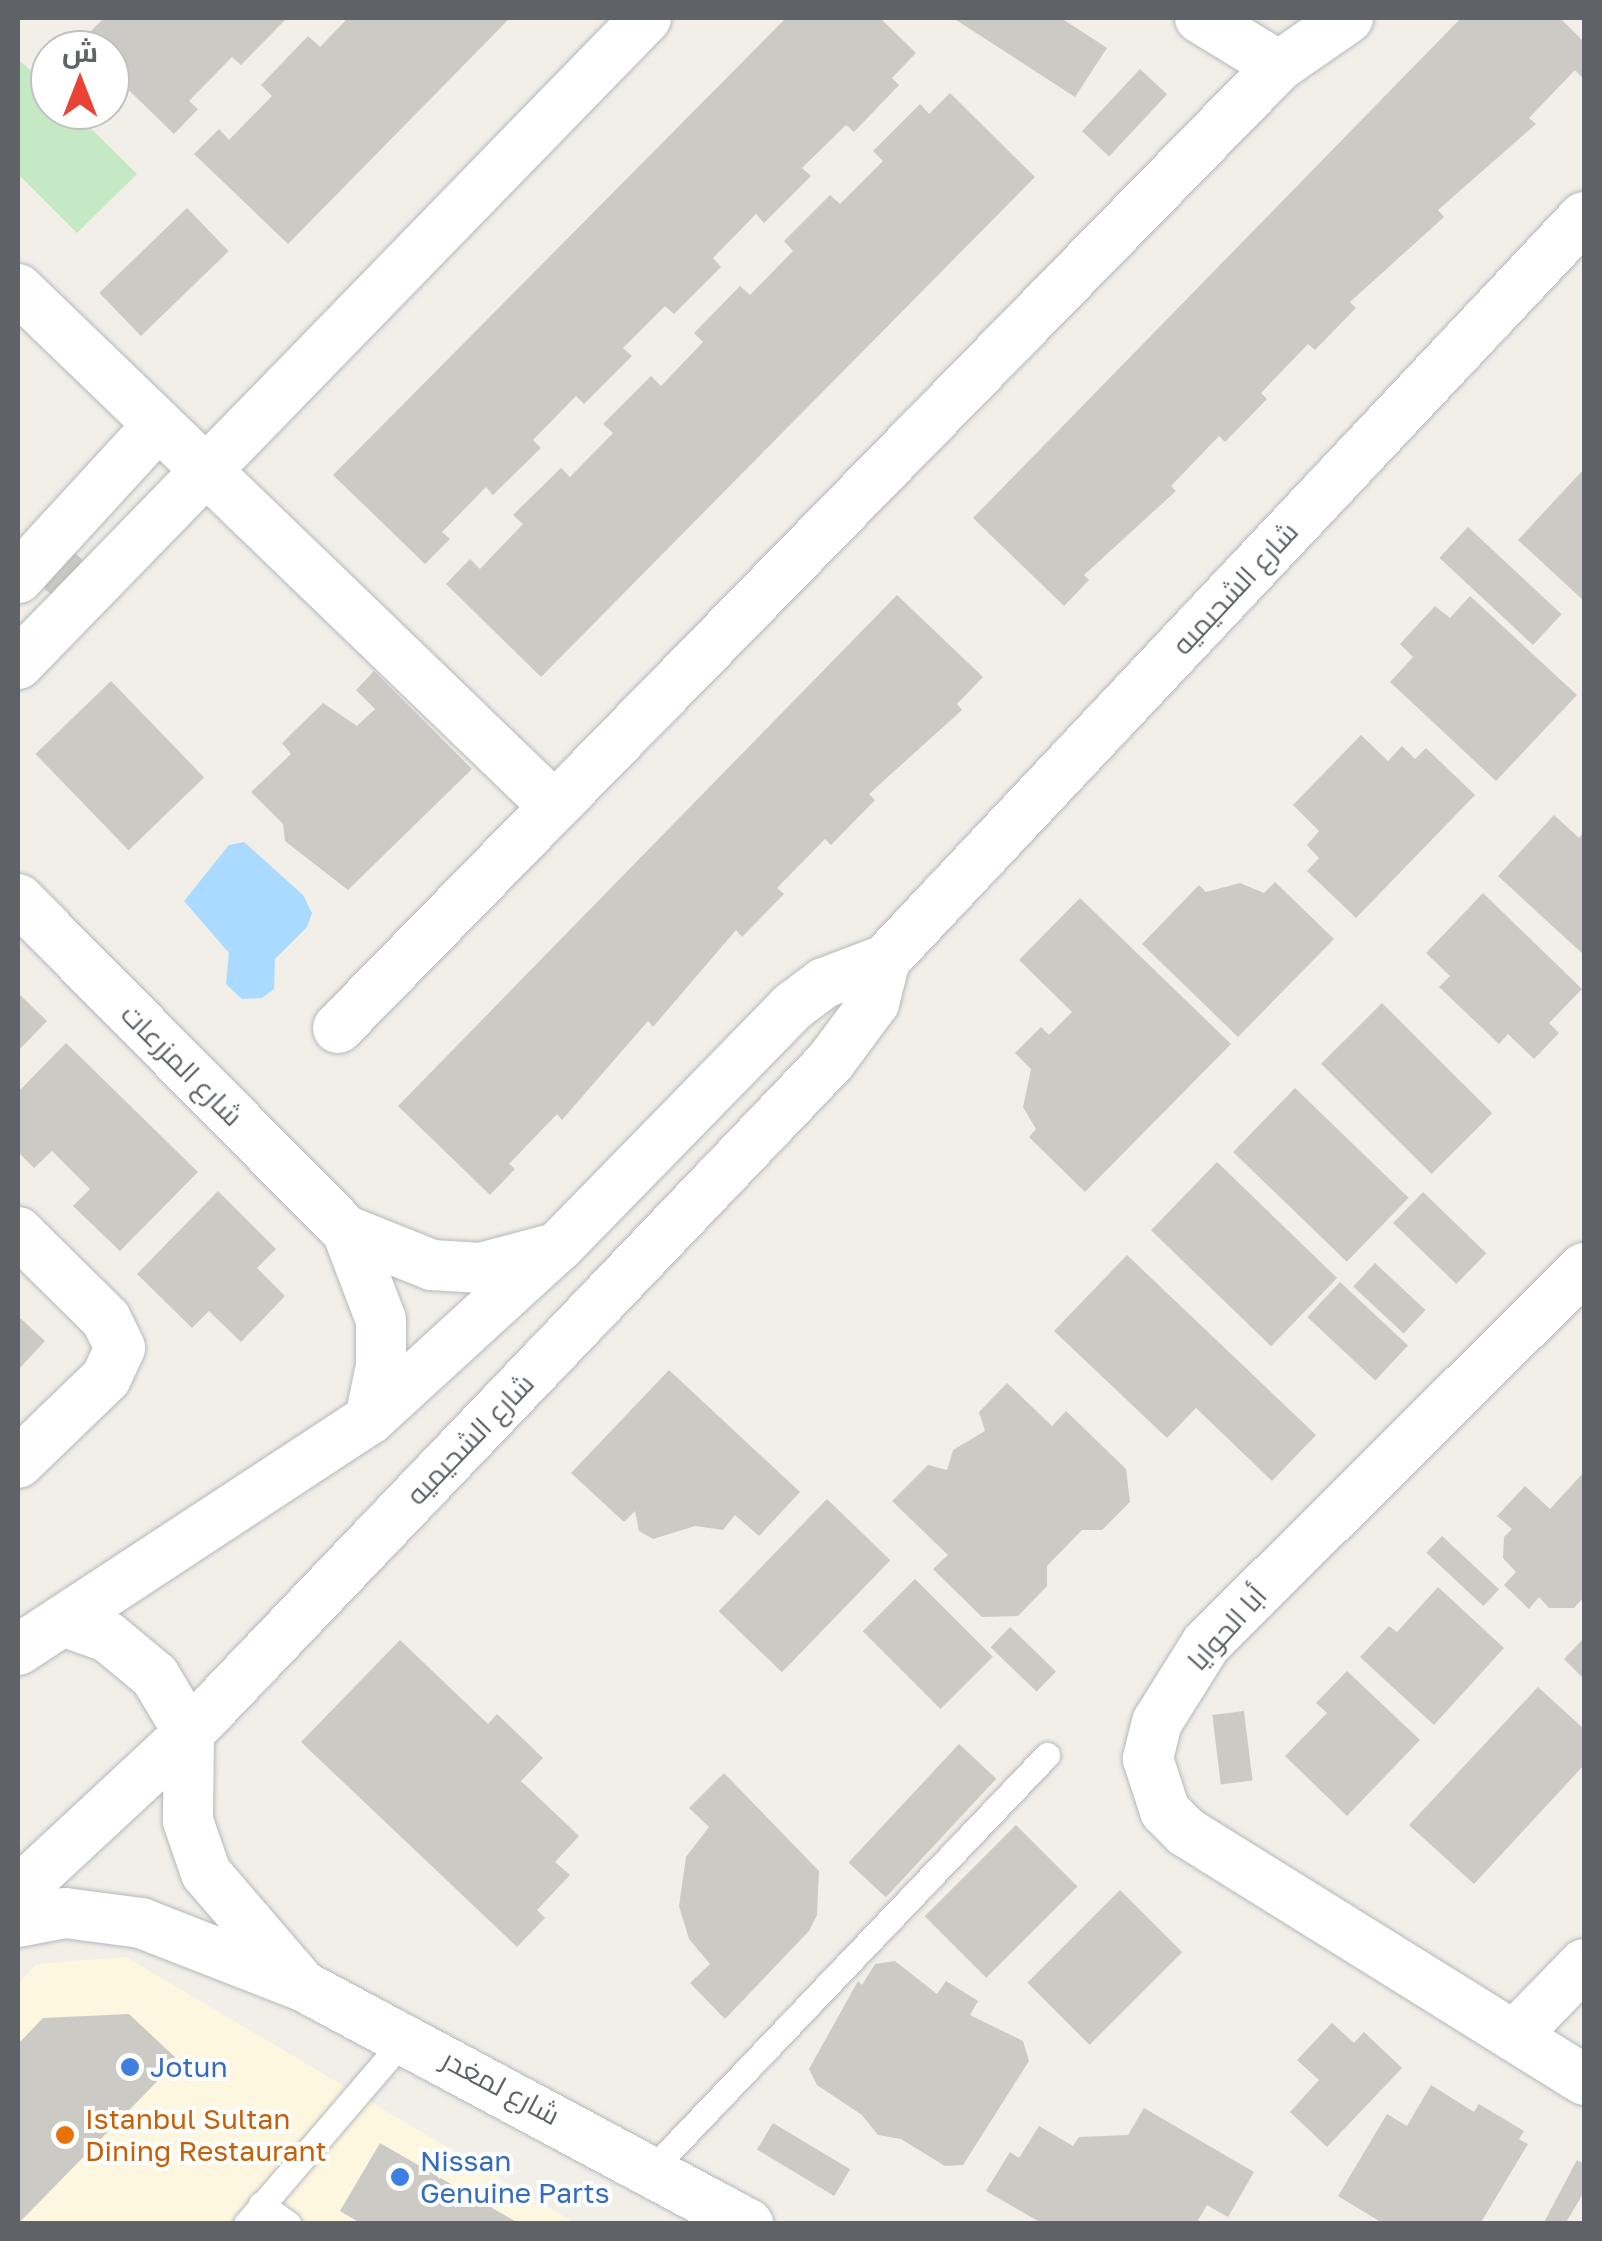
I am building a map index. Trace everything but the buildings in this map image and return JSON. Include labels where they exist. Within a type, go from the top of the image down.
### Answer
[{"type":"street","points":[[18,664],[208,473],[646,18]]},
{"type":"street","points":[[1200,18],[1279,66]]},
{"type":"street","points":[[338,1028],[1279,66],[1348,18]]},
{"type":"street","name":"شارع الشحيميه","points":[[18,1650],[370,1418],[558,1247],[792,1007],[824,982],[885,960],[1584,216]]},
{"type":"street","points":[[18,288],[553,805]]},
{"type":"street","points":[[18,578],[158,424]]},
{"type":"street","name":"شارع المزرعات","points":[[18,899],[347,1231],[382,1320],[382,1366],[370,1418]]},
{"type":"street","name":"شارع الشحيميه","points":[[18,1892],[189,1734],[830,1062],[874,1003],[885,960]]},
{"type":"street","name":"شارع المزرعات","points":[[347,1231],[448,1266],[481,1268],[558,1247]]},
{"type":"street","points":[[18,1232],[106,1319],[120,1348],[106,1378],[18,1464]]},
{"type":"street","name":"أبا الحوايا","points":[[1584,1268],[1206,1644],[1157,1722],[1148,1759],[1165,1811],[1186,1832],[1584,2080]]},
{"type":"street","points":[[62,1621],[108,1637],[156,1676],[189,1734]]},
{"type":"street","name":"شارع لمغدر","points":[[189,1734],[188,1821],[206,1873],[304,1986]]},
{"type":"street","name":"شارع لمغدر","points":[[18,1922],[64,1913],[141,1923],[304,1986],[652,2168],[748,2224]]},
{"type":"street","points":[[1514,2036],[1584,1964]]},
{"type":"lane","points":[[652,2168],[1047,1755]]},
{"type":"lane","points":[[289,2224],[253,2214],[406,2037]]},
{"type":"shaded area","points":[[126,1957],[575,2223],[18,2224],[18,1984],[37,1964]]},
{"type":"green space","points":[[18,59],[30,70],[30,130],[92,130],[137,174],[77,233],[18,174]]},
{"type":"water","points":[[244,842],[303,895],[312,913],[307,927],[275,959],[274,989],[262,998],[242,999],[226,984],[229,953],[184,901],[229,845]]},
{"type":"place","name":"Jotun","points":[[130,2067]]},
{"type":"place","name":"Istanbul Sultan Dining Restaurant","points":[[65,2135]]},
{"type":"place","name":"Nissan Genuine Parts","points":[[400,2177]]}]
